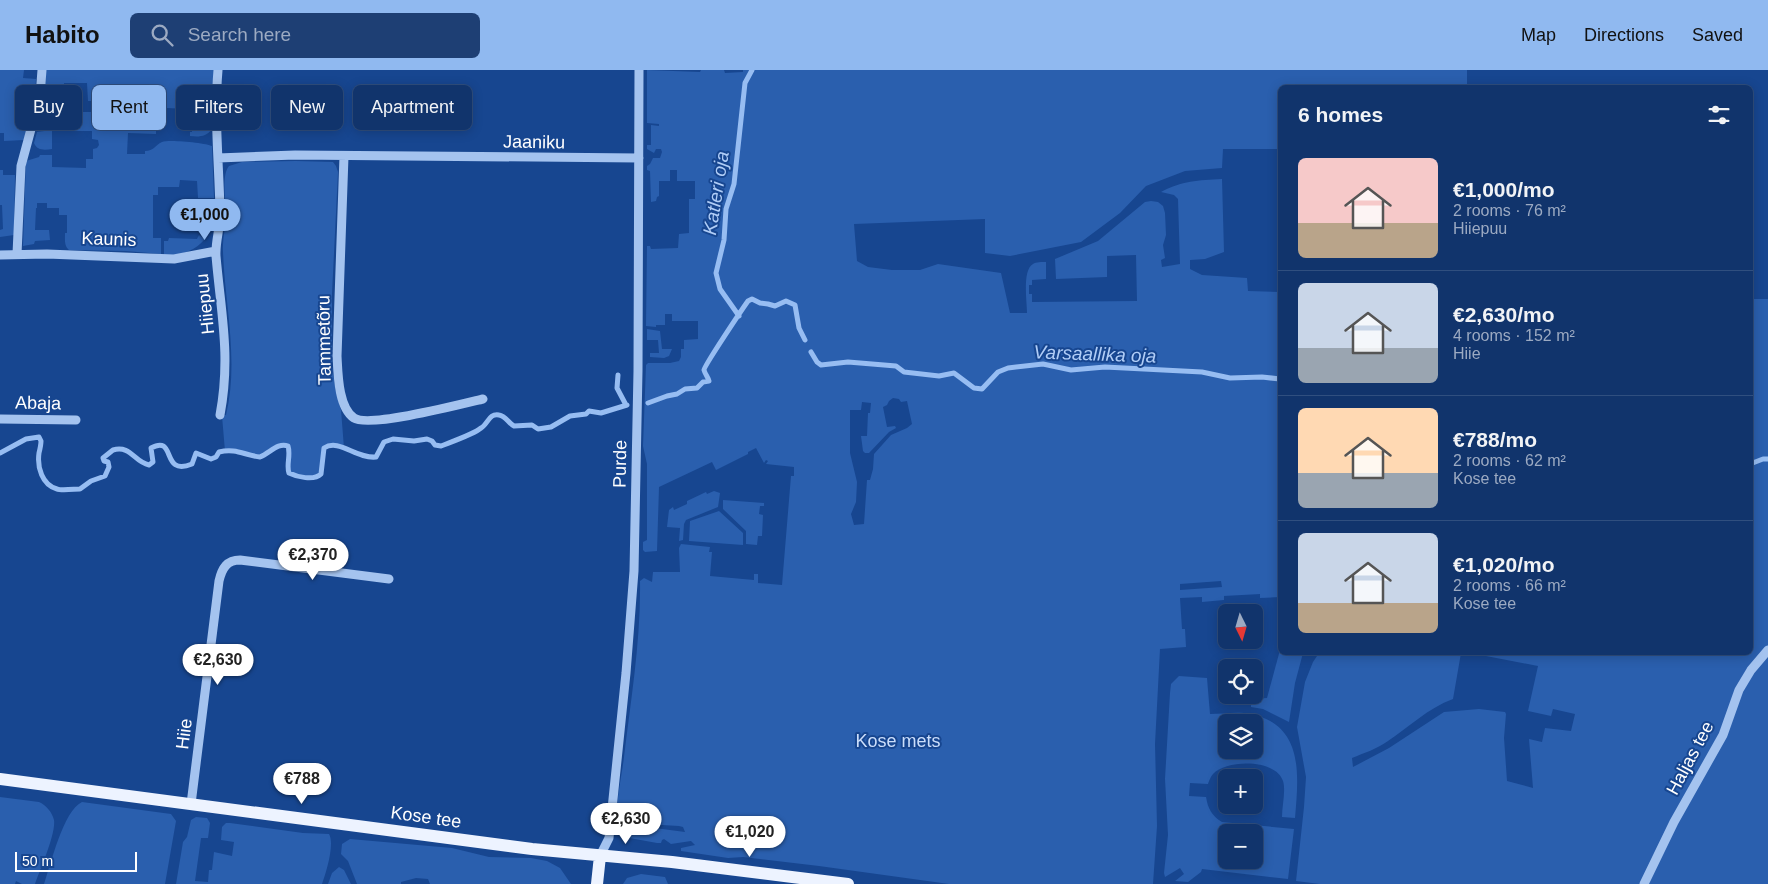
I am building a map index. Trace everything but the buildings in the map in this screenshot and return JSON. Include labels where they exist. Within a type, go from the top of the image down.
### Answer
[{"type":"main road","name":"Kose tee","points":[[0,779],[532,849],[672,862],[848,884]]},
{"type":"main road","points":[[598,884],[600,856]]},
{"type":"street","points":[[17,254],[21,166],[40,96],[42,70]]},
{"type":"street","name":"Hiiepuu","points":[[218,70],[216,116],[220,213],[216,251],[226,346],[225,385],[220,415]]},
{"type":"street","name":"Purde","points":[[600,856],[609,838],[626,673],[634,571],[638,371],[639,70]]},
{"type":"street","name":"Jaaniku","points":[[218,158],[294,154],[639,158]]},
{"type":"street","name":"Tammetõru","points":[[344,156],[337,356],[339,386],[347,410],[352,417],[358,420],[370,421],[433,411],[483,399]]},
{"type":"street","name":"Kaunis","points":[[0,255],[90,254],[166,259],[183,258],[216,251]]},
{"type":"street","name":"Abaja","points":[[0,419],[76,420]]},
{"type":"street","name":"Hiie","points":[[191,804],[219,581],[228,563],[240,560],[390,580]]},
{"type":"street","name":"Haljas tee","points":[[1644,884],[1674,822],[1723,734],[1739,690],[1751,670],[1768,650]]},
{"type":"green space","points":[[0,70],[24,70],[23,78],[36,79],[36,85],[15,85],[15,130],[27,130],[24,140],[4,141],[4,133],[0,133]]},
{"type":"green space","points":[[46,70],[214,70],[213,85],[176,85],[176,108],[166,108],[166,85],[92,85],[92,101],[88,101],[87,83],[45,85]]},
{"type":"green space","name":"Kose mets","points":[[647,70],[700,72],[701,70],[724,70],[725,73],[743,72],[743,70],[1467,70],[1467,85],[1278,85],[1278,149],[1223,149],[1222,168],[1185,171],[1146,186],[1120,213],[1081,242],[1010,256],[985,253],[985,219],[854,224],[857,261],[868,267],[892,270],[920,270],[938,264],[1001,273],[1010,313],[1027,313],[1027,273],[1033,264],[1039,262],[1046,262],[1046,279],[1032,280],[1032,285],[1029,285],[1029,294],[1032,294],[1032,302],[1137,301],[1136,255],[1107,256],[1107,277],[1056,279],[1055,259],[1098,241],[1145,202],[1151,201],[1158,202],[1163,206],[1165,213],[1166,235],[1163,245],[1165,258],[1161,260],[1162,267],[1180,264],[1178,199],[1174,195],[1161,192],[1176,185],[1190,182],[1222,179],[1224,252],[1205,259],[1190,260],[1190,269],[1202,275],[1247,278],[1248,291],[1278,292],[1278,597],[1260,598],[1260,594],[1224,596],[1224,600],[1202,602],[1202,597],[1180,598],[1182,629],[1185,629],[1186,647],[1160,649],[1155,744],[1157,826],[1153,884],[949,884],[743,857],[728,858],[681,851],[681,848],[695,845],[691,841],[671,844],[664,839],[661,843],[657,843],[624,837],[647,827],[685,832],[683,827],[679,826],[645,824],[621,834],[618,833],[617,804],[635,669],[640,581],[644,578],[652,582],[653,572],[680,572],[679,548],[681,544],[710,547],[709,552],[712,552],[710,576],[754,580],[754,574],[758,574],[758,583],[782,585],[791,476],[794,476],[794,467],[766,464],[768,461],[766,460],[764,463],[756,448],[716,470],[712,462],[659,487],[657,551],[645,552],[643,550],[643,542],[647,540],[647,464],[643,446],[646,365],[648,363],[679,361],[681,349],[684,349],[684,340],[698,339],[698,321],[672,321],[672,314],[665,314],[665,325],[656,325],[656,327],[646,326],[647,246],[650,246],[651,249],[678,248],[679,234],[689,233],[689,199],[695,199],[695,181],[677,181],[677,170],[670,170],[670,181],[659,181],[659,196],[656,201],[651,202],[650,171],[647,170],[647,166],[653,158],[660,158],[662,152],[661,149],[656,149],[654,153],[647,149],[647,145],[651,145],[651,125],[659,126],[659,124],[647,123]],"holes":[[[893,398],[899,399],[901,402],[907,401],[912,424],[891,435],[874,454],[873,469],[870,480],[867,480],[864,524],[854,525],[851,514],[856,502],[857,482],[850,453],[850,410],[861,410],[862,402],[871,403],[870,413],[868,413],[867,436],[861,436],[863,451],[869,453],[889,432],[896,428],[895,426],[887,427],[883,407]],[[1221,581],[1222,587],[1180,590],[1180,584]]]},
{"type":"green space","points":[[82,112],[92,112],[92,130],[156,130],[156,134],[128,133],[127,154],[145,154],[145,151],[166,141],[212,146],[214,198],[198,198],[197,181],[180,180],[179,187],[158,187],[158,195],[153,195],[153,238],[161,238],[161,254],[69,250],[65,240],[67,215],[59,215],[59,208],[47,208],[47,203],[37,203],[35,230],[49,230],[50,240],[35,241],[34,244],[23,246],[26,161],[40,155],[52,155],[52,167],[86,168],[86,159],[93,159],[93,149],[99,145],[98,140],[92,139],[92,131],[64,131],[82,130]]},
{"type":"green space","points":[[52,130],[52,149],[44,150],[37,147],[34,143],[37,132]]},
{"type":"green space","points":[[192,130],[211,130],[205,135],[199,136],[190,136],[190,132]]},
{"type":"green space","points":[[242,162],[333,162],[338,172],[332,294],[332,366],[341,410],[344,448],[335,444],[326,447],[322,457],[321,474],[310,478],[289,473],[288,446],[281,445],[260,457],[237,450],[225,451],[222,416],[226,415],[230,395],[231,374],[230,334],[223,247],[226,219],[225,176],[229,166]]},
{"type":"green space","points":[[0,170],[3,170],[3,175],[15,175],[14,235],[0,237],[0,230],[3,229],[2,205],[0,205]]},
{"type":"green space","points":[[198,201],[214,201],[214,219],[211,222],[198,222]]},
{"type":"green space","points":[[199,235],[205,239],[192,250],[176,255],[164,255],[164,241],[168,241],[169,238],[197,239]]},
{"type":"green space","points":[[1753,299],[1768,299],[1768,884],[1320,884],[1296,881],[1306,777],[1297,727],[1305,682],[1318,655],[1461,655],[1453,699],[1427,713],[1384,744],[1352,758],[1353,767],[1389,748],[1444,712],[1479,709],[1505,712],[1504,738],[1507,781],[1533,788],[1529,739],[1542,742],[1545,728],[1571,731],[1575,714],[1553,709],[1551,716],[1528,711],[1538,666],[1486,656],[1753,655]]},
{"type":"green space","points":[[647,329],[660,331],[662,349],[672,349],[669,356],[664,358],[650,357],[650,353],[659,353],[658,340],[647,340]]},
{"type":"green space","points":[[714,491],[720,493],[718,507],[686,520],[683,540],[679,541],[680,528],[667,527],[669,510],[673,507],[674,510],[687,504],[687,501],[706,492],[707,494]]},
{"type":"green space","points":[[723,500],[764,503],[764,506],[760,506],[759,514],[763,515],[762,536],[758,536],[757,545],[746,544],[746,531],[723,509]]},
{"type":"green space","points":[[719,511],[743,533],[743,545],[689,541],[690,521]]},
{"type":"green space","points":[[1279,655],[1302,655],[1295,683],[1289,722],[1263,709],[1251,707],[1251,704],[1263,704],[1263,698],[1267,698]]},
{"type":"green space","points":[[1179,676],[1207,678],[1210,714],[1244,713],[1248,714],[1218,714],[1218,759],[1263,759],[1263,718],[1278,726],[1288,738],[1294,751],[1296,767],[1295,818],[1282,817],[1283,781],[1279,774],[1261,765],[1239,764],[1218,769],[1212,775],[1208,784],[1190,783],[1189,796],[1206,797],[1211,812],[1222,822],[1243,824],[1218,824],[1218,869],[1263,869],[1263,826],[1294,829],[1288,879],[1202,869],[1201,872],[1188,882],[1175,881],[1184,874],[1180,868],[1165,877],[1168,835],[1165,779],[1171,684]]},
{"type":"green space","points":[[0,797],[39,802],[48,809],[53,817],[53,834],[35,884],[22,884],[16,881],[15,884],[0,884]]},
{"type":"green space","points":[[82,802],[171,814],[176,821],[165,884],[44,884],[63,827],[75,807]]},
{"type":"green space","points":[[196,817],[207,818],[210,823],[208,838],[201,838],[195,881],[208,882],[209,870],[212,870],[214,852],[232,856],[234,842],[221,840],[222,827],[226,823],[230,823],[303,833],[329,834],[331,844],[328,866],[322,884],[176,884],[183,842],[187,837],[191,820]]},
{"type":"green space","points":[[350,839],[452,848],[489,857],[531,858],[547,861],[560,868],[571,884],[430,884],[428,879],[416,878],[401,882],[401,884],[357,884],[348,861],[341,854],[342,844]]},
{"type":"green space","points":[[339,867],[344,870],[351,884],[328,884],[332,873]]},
{"type":"green space","points":[[641,874],[665,877],[668,884],[623,884],[627,878]]},
{"type":"waterway","name":"Katleri oja","points":[[739,316],[720,289],[716,273],[724,240],[726,209],[734,184],[745,83],[752,70]]},
{"type":"waterway","name":"Varsaallika oja","points":[[648,403],[677,394],[685,389],[697,388],[703,382],[709,381],[704,370],[706,366],[748,301],[752,299],[775,306],[786,301],[795,305],[799,328],[805,340]]},
{"type":"waterway","name":"Varsaallika oja","points":[[811,352],[821,365],[848,362],[896,366],[904,372],[939,376],[954,373],[974,388],[982,389],[998,372],[1008,368],[1043,364],[1071,370],[1105,367],[1202,372],[1230,378],[1262,377],[1278,379]]},
{"type":"waterway","points":[[618,375],[617,388],[626,405]]},
{"type":"waterway","name":"Varsaallika oja","points":[[0,453],[26,439],[39,437],[41,441],[39,464],[44,480],[52,487],[62,490],[80,489],[91,481],[105,476],[109,467],[108,462],[104,461],[103,458],[113,450],[124,450],[149,465],[153,462],[151,448],[159,445],[164,446],[176,465],[182,466],[192,464],[196,453],[211,459],[216,457],[219,452],[225,451],[235,451],[260,457],[284,445],[288,446],[289,449],[289,473],[310,478],[321,474],[324,448],[330,446],[336,445],[362,455],[376,457],[384,442],[393,439],[414,441],[427,439],[435,445],[441,446],[478,430],[491,417],[496,415],[503,417],[514,426],[532,425],[538,429],[551,427],[570,416],[586,414],[589,411],[601,413],[627,405]]},
{"type":"waterway","name":"Varsaallika oja","points":[[1753,463],[1768,459]]}]
